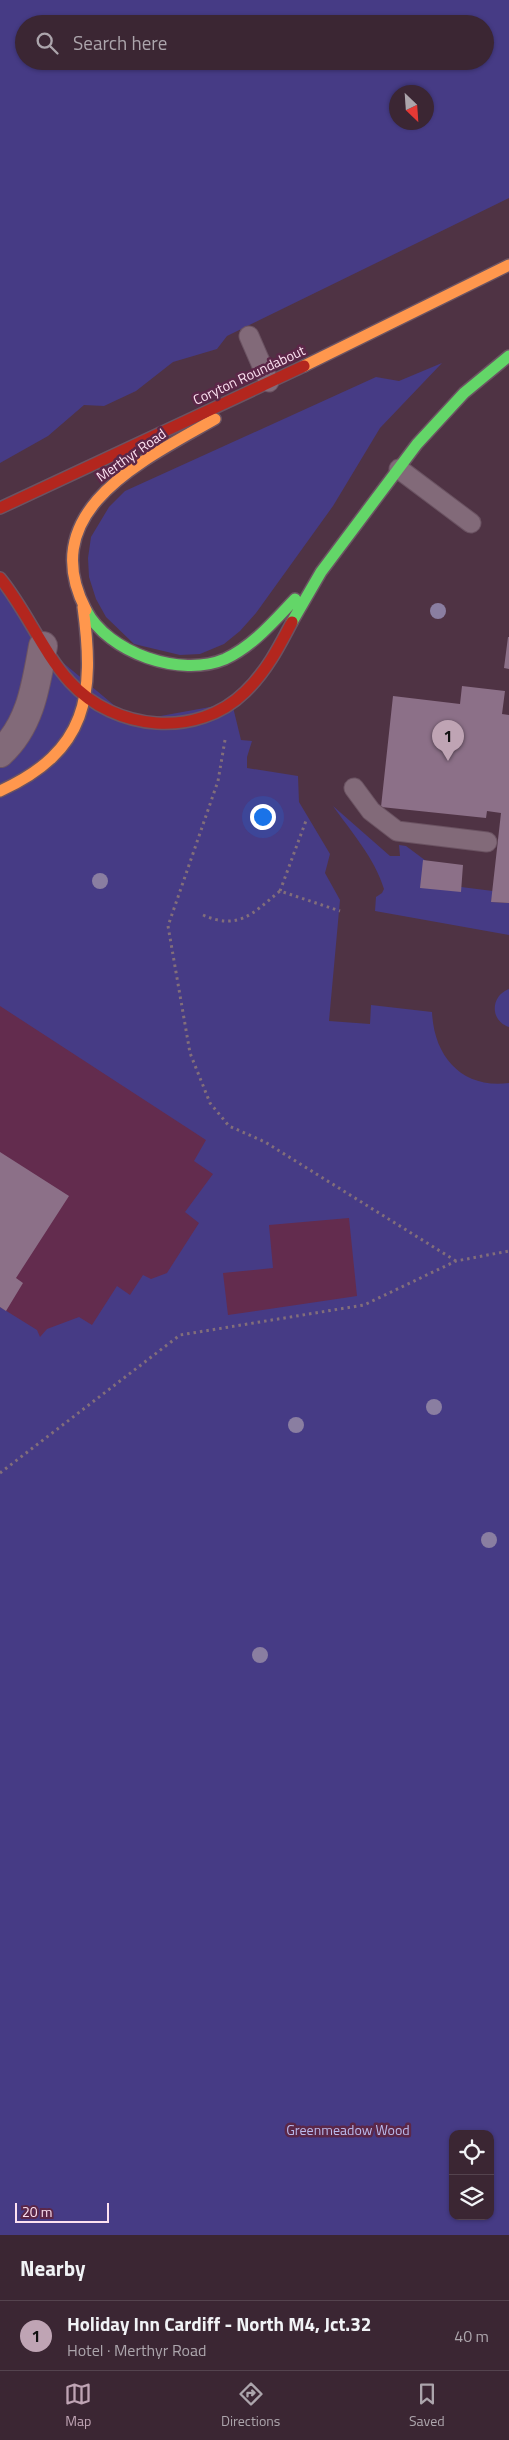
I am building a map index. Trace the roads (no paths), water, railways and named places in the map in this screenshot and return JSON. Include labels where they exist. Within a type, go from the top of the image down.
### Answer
[{"type":"main road","name":"Coryton Roundabout","points":[[0,508],[296,370],[509,265]]},
{"type":"main road","name":"Merthyr Road","points":[[0,578],[12,591],[30,618],[42,646],[56,667],[86,696],[116,715],[151,725],[174,725],[212,716],[232,703],[252,684],[269,662],[316,580],[422,437],[448,408],[509,356]]},
{"type":"main road","name":"Merthyr Road","points":[[296,370],[142,463],[107,487],[86,513],[75,542],[71,567],[75,587],[83,606],[102,630],[129,650],[151,660],[172,665],[192,666],[213,663],[240,650],[316,580]]},
{"type":"main road","points":[[0,791],[33,775],[51,759],[79,716],[86,696],[89,659],[83,606]]},
{"type":"street","points":[[0,753],[24,722],[30,705],[42,646]]},
{"type":"lane","points":[[249,336],[269,382]]},
{"type":"lane","points":[[399,469],[471,523]]},
{"type":"lane","points":[[354,788],[371,811],[397,831],[487,842]]},
{"type":"place","name":"Holiday Inn Cardiff - North M4, Jct.32","points":[[448,761]]},
{"type":"park label","name":"Greenmeadow Wood","points":[[348,2130]]}]
